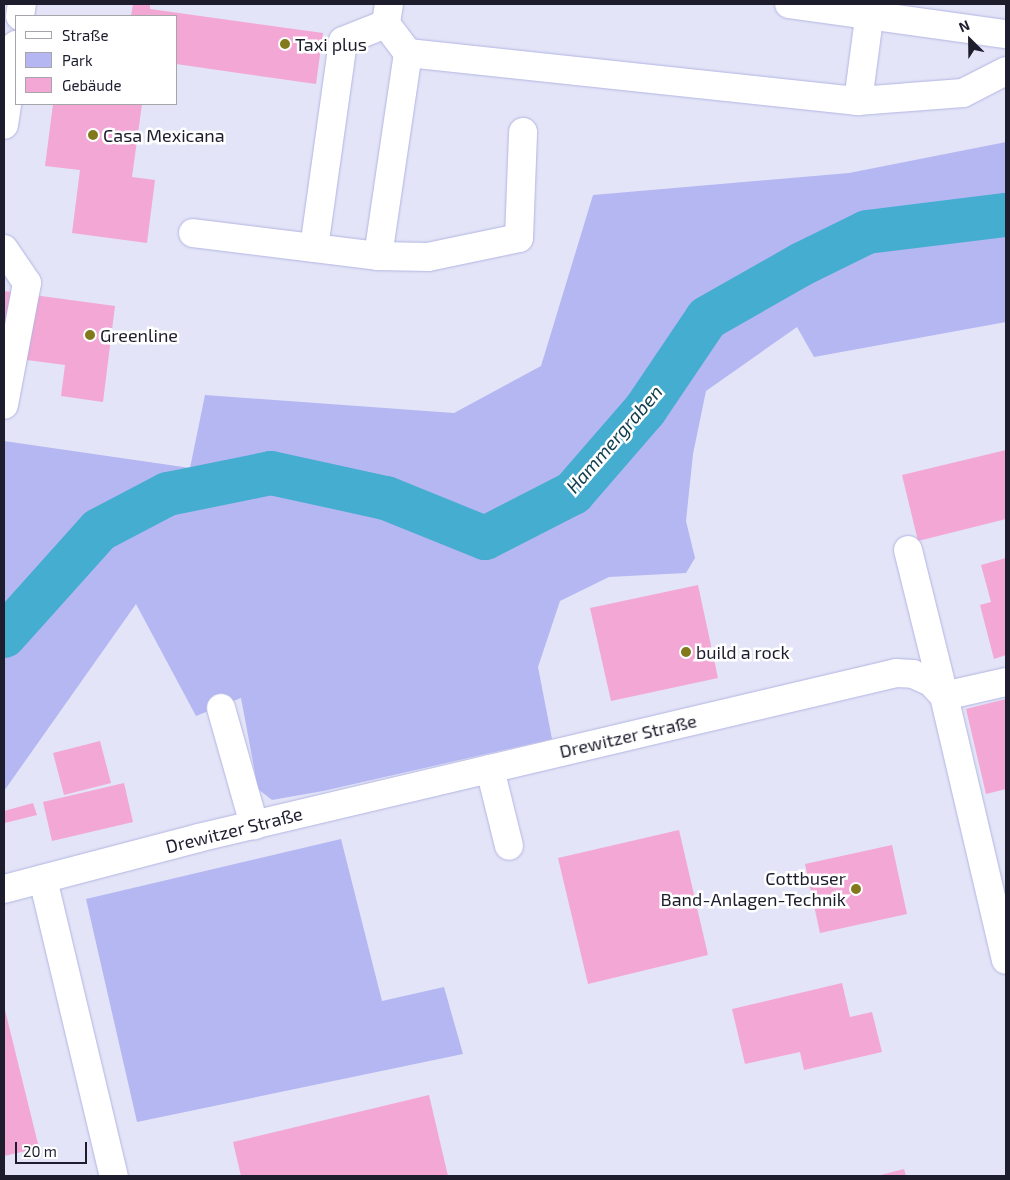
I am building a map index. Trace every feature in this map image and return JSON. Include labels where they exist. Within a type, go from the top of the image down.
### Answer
[{"type":"street","points":[[790,4],[870,9],[1006,34]]},
{"type":"street","points":[[858,102],[870,9]]},
{"type":"street","points":[[314,248],[343,42],[388,14],[408,53],[378,256]]},
{"type":"street","points":[[4,125],[15,52]]},
{"type":"street","points":[[408,53],[858,102],[963,93],[1006,71]]},
{"type":"street","points":[[193,233],[378,256],[428,257],[519,238],[523,132]]},
{"type":"street","points":[[4,249],[27,283],[4,405]]},
{"type":"street","points":[[908,550],[1006,960]]},
{"type":"street","name":"Drewitzer Straße","points":[[4,889],[254,824],[896,673],[913,674],[931,682],[944,696]]},
{"type":"street","points":[[944,696],[1006,682]]},
{"type":"street","points":[[221,708],[254,824]]},
{"type":"street","points":[[490,769],[509,846]]},
{"type":"street","points":[[43,879],[114,1176]]},
{"type":"green space","points":[[1006,142],[1006,322],[814,357],[797,327],[706,391],[693,454],[686,521],[695,558],[686,573],[609,577],[560,601],[538,667],[552,739],[323,791],[272,800],[258,789],[241,698],[196,716],[136,604],[4,791],[4,441],[190,468],[205,395],[454,413],[541,366],[593,195],[849,173]]},
{"type":"green space","points":[[341,839],[382,1001],[444,987],[463,1054],[137,1122],[86,899]]},
{"type":"building","points":[[133,4],[150,4],[150,9],[323,33],[316,84],[178,64],[178,15],[131,15]]},
{"type":"building","points":[[53,105],[142,105],[132,177],[155,180],[147,243],[72,233],[80,170],[45,166]]},
{"type":"building","points":[[4,291],[115,306],[103,402],[61,396],[65,365],[4,357]]},
{"type":"building","points":[[1006,450],[1006,519],[918,541],[902,475]]},
{"type":"building","points":[[1006,558],[1006,655],[994,659],[980,605],[991,602],[981,565]]},
{"type":"building","points":[[698,585],[718,678],[611,701],[590,608]]},
{"type":"building","points":[[1006,699],[1006,789],[986,794],[966,709]]},
{"type":"building","points":[[100,741],[111,783],[64,795],[53,753]]},
{"type":"building","points":[[124,783],[133,822],[52,841],[43,802]]},
{"type":"building","points":[[33,803],[37,815],[5,823],[4,811]]},
{"type":"building","points":[[679,830],[708,955],[588,984],[558,858]]},
{"type":"building","name":"Cottbuser Band-Anlagen-Technik","points":[[892,845],[907,914],[820,933],[805,864]]},
{"type":"building","points":[[842,983],[850,1017],[872,1012],[882,1052],[804,1070],[800,1052],[745,1064],[732,1009]]},
{"type":"building","points":[[4,1006],[39,1148],[4,1156]]},
{"type":"building","points":[[429,1095],[448,1176],[241,1176],[233,1142]]},
{"type":"building","points":[[904,1169],[906,1176],[877,1176]]},
{"type":"waterway","name":"Hammergraben","points":[[4,636],[99,530],[168,494],[271,473],[386,498],[485,538],[573,493],[645,410],[707,318],[802,264],[867,232],[1006,215]]},
{"type":"place","name":"Taxi plus","points":[[285,44]]},
{"type":"place","name":"Casa Mexicana","points":[[93,135]]},
{"type":"place","name":"Greenline","points":[[90,335]]},
{"type":"place","name":"build a rock","points":[[686,652]]},
{"type":"place","name":"Cottbuser Band-Anlagen-Technik","points":[[856,889]]}]
